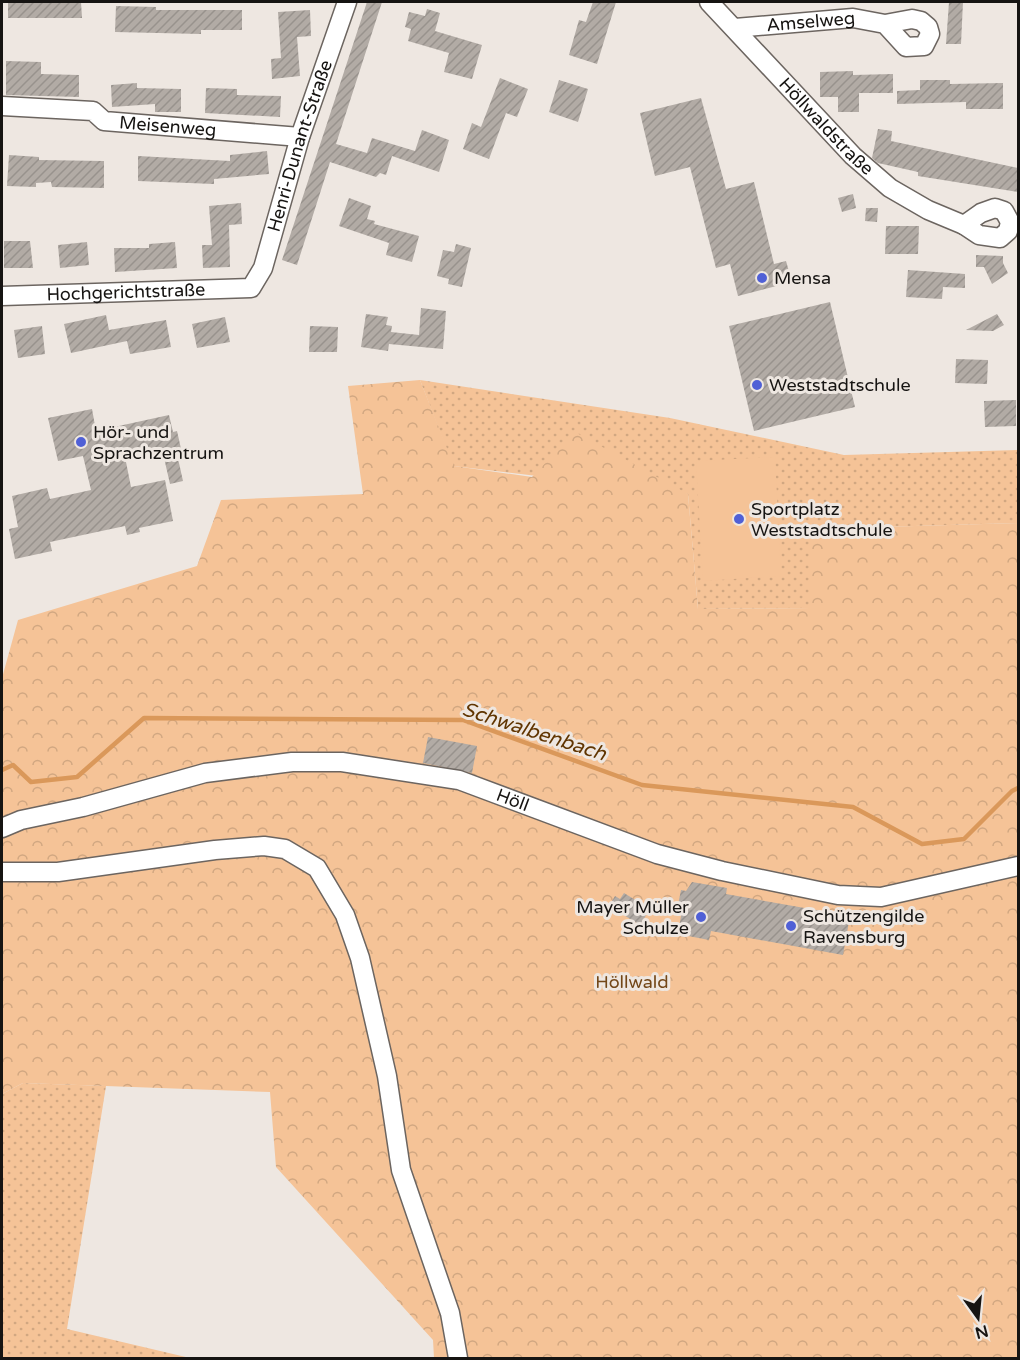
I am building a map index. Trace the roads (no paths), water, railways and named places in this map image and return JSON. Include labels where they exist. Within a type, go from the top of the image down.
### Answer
[{"type":"street","name":"Henri-Dunant-Straße","points":[[250,288],[263,268],[300,137],[347,2]]},
{"type":"street","name":"Höllwaldstraße","points":[[710,2],[853,156],[890,188],[928,210],[964,225]]},
{"type":"street","name":"Amselweg","points":[[735,28],[853,18],[885,24]]},
{"type":"street","name":"Meisenweg","points":[[2,106],[93,111],[104,121],[300,137]]},
{"type":"street","name":"Hochgerichtstraße","points":[[2,296],[250,288]]},
{"type":"street","name":"Höll","points":[[2,828],[21,820],[83,807],[205,773],[292,762],[342,762],[459,780],[657,854],[722,871],[838,895],[881,897],[1018,866]]},
{"type":"street","points":[[2,872],[58,872],[215,850],[264,846],[285,849],[316,868],[345,915],[360,958],[387,1076],[401,1170],[450,1313],[458,1359]]},
{"type":"waterway","name":"Schwalbenbach","points":[[2,770],[13,765],[31,782],[77,777],[144,718],[463,720],[642,785],[853,807],[922,844],[964,839],[1012,791],[1018,788]]},
{"type":"place","name":"Mensa","points":[[762,278]]},
{"type":"place","name":"Weststadtschule","points":[[757,385]]},
{"type":"place","name":"Hör- und Sprachzentrum","points":[[81,442]]},
{"type":"place","name":"Sportplatz Weststadtschule","points":[[739,519]]},
{"type":"place","name":"Mayer Müller Schulze","points":[[701,917]]},
{"type":"place","name":"Schützengilde Ravensburg","points":[[791,926]]},
{"type":"park label","name":"Höllwald","points":[[632,982]]}]
